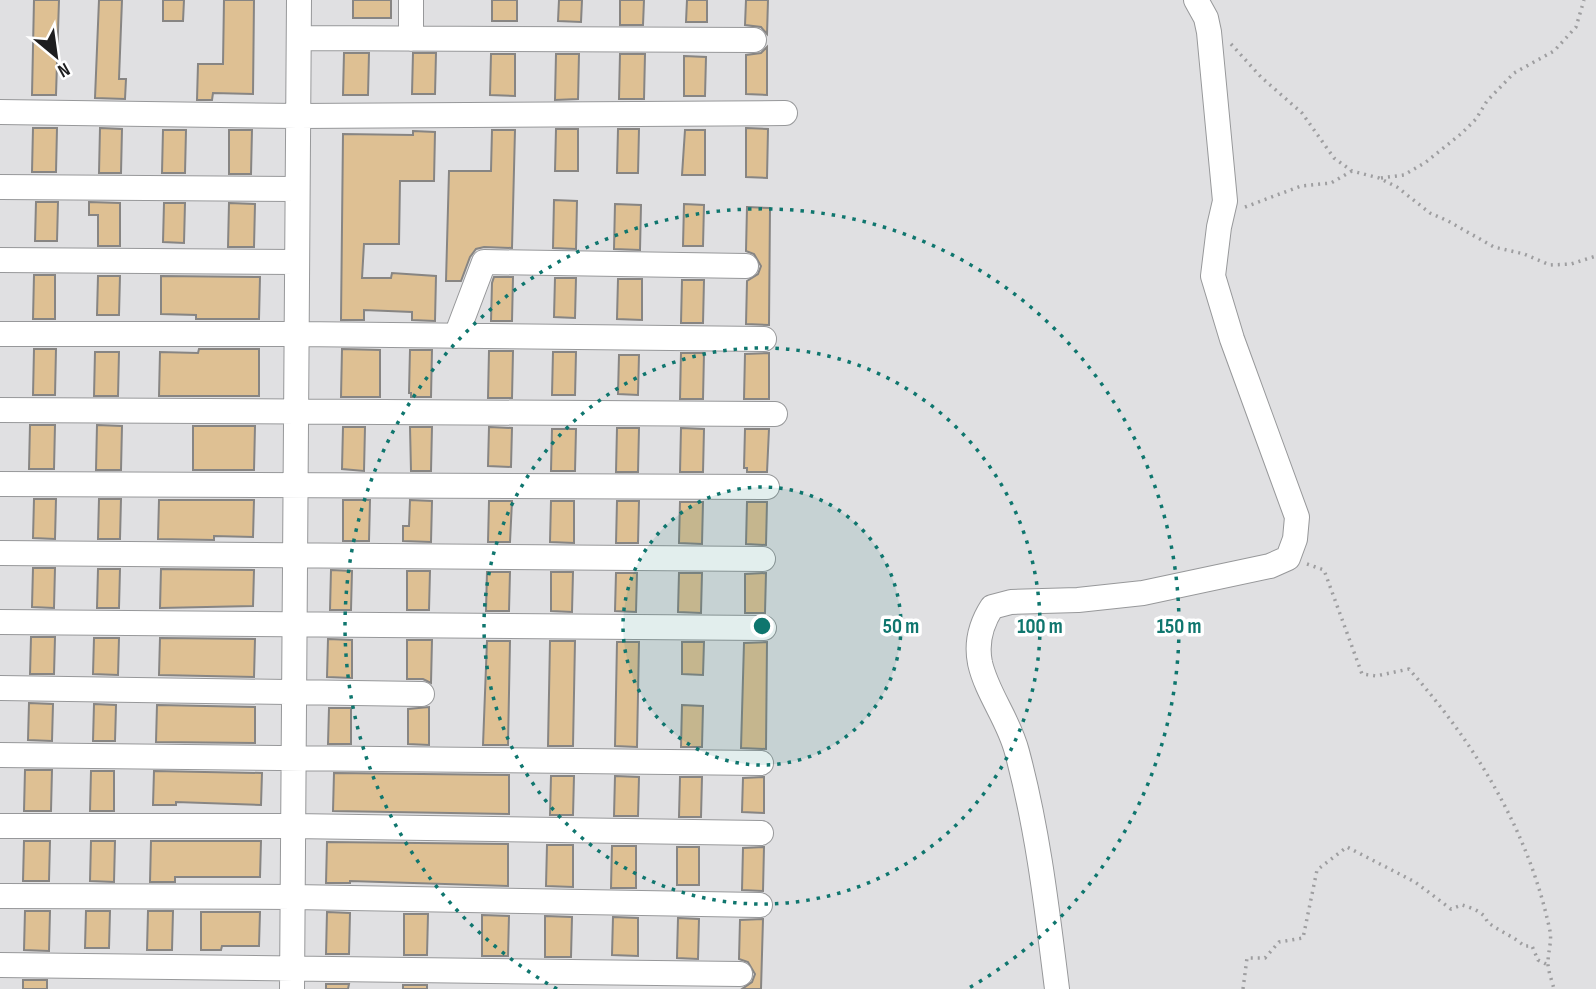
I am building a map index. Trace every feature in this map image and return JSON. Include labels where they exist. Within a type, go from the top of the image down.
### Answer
[{"type":"street","points":[[292,979],[299,0]]},
{"type":"street","points":[[411,0],[411,39]]},
{"type":"street","points":[[1057,989],[1037,836],[1017,751],[1010,728],[988,686],[980,662],[979,640],[983,621],[992,607],[1011,602],[1078,600],[1143,593],[1270,566],[1288,558],[1295,539],[1297,517],[1232,339],[1213,276],[1225,201],[1209,32],[1206,18],[1196,0]]},
{"type":"street","points":[[299,38],[754,40]]},
{"type":"street","points":[[0,113],[298,116],[785,113]]},
{"type":"street","points":[[0,187],[297,189]]},
{"type":"street","points":[[0,260],[296,262]]},
{"type":"street","points":[[456,336],[484,262],[746,266]]},
{"type":"street","points":[[0,334],[764,339]]},
{"type":"street","points":[[0,410],[775,414]]},
{"type":"street","points":[[0,484],[767,487]]},
{"type":"street","points":[[0,553],[762,559]]},
{"type":"street","points":[[0,622],[764,628]]},
{"type":"street","points":[[0,688],[422,694]]},
{"type":"street","points":[[0,755],[761,763]]},
{"type":"street","points":[[0,826],[293,826],[761,833]]},
{"type":"street","points":[[0,896],[293,897],[760,905]]},
{"type":"street","points":[[0,965],[292,979],[740,974]]},
{"type":"path","points":[[1380,178],[1404,175],[1426,162],[1462,133],[1476,119],[1487,101],[1514,74],[1554,51],[1576,27],[1584,0]]},
{"type":"path","points":[[1209,32],[1229,41],[1261,77],[1302,113],[1334,158],[1352,171],[1380,178],[1397,187],[1430,213],[1448,220],[1494,247],[1524,254],[1550,265],[1571,264],[1596,256]]},
{"type":"path","points":[[1223,214],[1301,186],[1331,183],[1352,171]]},
{"type":"path","points":[[1288,558],[1324,570],[1362,674],[1376,676],[1409,669],[1433,696],[1484,767],[1512,816],[1531,860],[1551,935],[1548,965],[1553,989]]},
{"type":"path","points":[[1243,989],[1247,958],[1265,958],[1279,942],[1303,938],[1317,870],[1347,847],[1415,882],[1451,909],[1462,905],[1483,914],[1489,924],[1498,927],[1508,937],[1524,946],[1532,946],[1538,960],[1548,965]]},
{"type":"building","points":[[34,0],[59,0],[56,95],[32,95]]},
{"type":"building","points":[[99,0],[122,0],[119,79],[126,79],[125,99],[95,98]]},
{"type":"building","points":[[163,0],[184,0],[183,21],[163,21]]},
{"type":"building","points":[[224,0],[254,0],[253,94],[213,93],[212,100],[197,100],[198,64],[223,64]]},
{"type":"building","points":[[353,0],[391,0],[391,18],[353,18]]},
{"type":"building","points":[[492,0],[517,0],[517,21],[492,21]]},
{"type":"building","points":[[559,0],[582,0],[581,22],[558,21]]},
{"type":"building","points":[[620,0],[644,0],[643,25],[620,25]]},
{"type":"building","points":[[687,0],[707,0],[707,22],[686,22]]},
{"type":"building","points":[[746,0],[768,0],[767,34],[761,27],[745,25]]},
{"type":"building","points":[[767,47],[767,95],[746,94],[746,55],[761,53]]},
{"type":"building","points":[[344,53],[369,53],[368,95],[343,95]]},
{"type":"building","points":[[413,53],[436,53],[435,94],[412,94]]},
{"type":"building","points":[[491,54],[515,54],[515,96],[490,95]]},
{"type":"building","points":[[556,54],[579,54],[578,99],[555,100]]},
{"type":"building","points":[[620,54],[645,54],[644,99],[619,99]]},
{"type":"building","points":[[684,56],[706,57],[705,96],[684,96]]},
{"type":"building","points":[[33,128],[57,128],[56,172],[32,172]]},
{"type":"building","points":[[100,128],[122,129],[121,173],[99,173]]},
{"type":"building","points":[[746,128],[768,129],[767,178],[746,177]]},
{"type":"building","points":[[556,129],[578,129],[578,171],[555,171]]},
{"type":"building","points":[[618,129],[639,129],[638,173],[617,173]]},
{"type":"building","points":[[163,130],[186,130],[185,173],[162,173]]},
{"type":"building","points":[[229,130],[252,130],[251,174],[229,174]]},
{"type":"building","points":[[492,130],[515,130],[512,248],[476,249],[461,281],[446,281],[449,171],[491,171]]},
{"type":"building","points":[[685,130],[705,130],[705,175],[682,175]]},
{"type":"building","points":[[413,131],[435,132],[434,181],[400,181],[399,244],[364,244],[362,278],[391,278],[392,273],[436,276],[435,321],[412,320],[412,312],[364,310],[364,320],[341,320],[343,134],[413,135]]},
{"type":"building","points":[[554,200],[577,201],[576,249],[553,248]]},
{"type":"building","points":[[36,202],[58,202],[57,241],[35,241]]},
{"type":"building","points":[[89,202],[120,203],[120,246],[98,246],[98,215],[89,215]]},
{"type":"building","points":[[164,203],[185,203],[184,243],[163,242]]},
{"type":"building","points":[[229,203],[255,204],[254,247],[228,247]]},
{"type":"building","points":[[615,204],[641,205],[640,250],[614,249]]},
{"type":"building","points":[[684,204],[704,205],[703,246],[683,246]]},
{"type":"building","points":[[747,207],[770,208],[769,325],[746,324],[747,281],[758,274],[761,266],[754,254],[746,251]]},
{"type":"building","points":[[34,275],[55,275],[55,319],[33,319]]},
{"type":"building","points":[[98,276],[120,276],[119,315],[97,315]]},
{"type":"building","points":[[161,276],[260,277],[259,319],[196,319],[196,315],[161,314]]},
{"type":"building","points":[[494,277],[513,277],[512,321],[491,321]]},
{"type":"building","points":[[555,278],[576,278],[575,318],[554,317]]},
{"type":"building","points":[[618,279],[642,279],[642,320],[617,319]]},
{"type":"building","points":[[682,280],[704,280],[703,323],[681,323]]},
{"type":"building","points":[[34,349],[56,349],[55,395],[33,395]]},
{"type":"building","points":[[199,349],[259,349],[259,396],[159,396],[160,352],[198,353]]},
{"type":"building","points":[[342,349],[380,350],[380,397],[341,397]]},
{"type":"building","points":[[410,350],[432,350],[431,397],[411,397],[409,393]]},
{"type":"building","points":[[489,351],[513,351],[512,398],[488,398]]},
{"type":"building","points":[[95,352],[119,352],[118,396],[94,396]]},
{"type":"building","points":[[553,352],[576,352],[575,395],[552,395]]},
{"type":"building","points":[[681,353],[704,353],[703,399],[680,399]]},
{"type":"building","points":[[769,353],[769,399],[744,399],[745,354]]},
{"type":"building","points":[[619,355],[639,355],[638,395],[618,394]]},
{"type":"building","points":[[30,425],[55,425],[54,469],[29,469]]},
{"type":"building","points":[[97,425],[122,426],[121,470],[96,470]]},
{"type":"building","points":[[193,426],[255,426],[254,470],[193,470]]},
{"type":"building","points":[[343,427],[365,427],[364,471],[342,469]]},
{"type":"building","points":[[410,427],[432,427],[431,471],[411,471]]},
{"type":"building","points":[[489,427],[512,428],[511,467],[488,466]]},
{"type":"building","points":[[617,428],[639,428],[638,472],[616,472]]},
{"type":"building","points":[[681,428],[704,429],[703,472],[680,472]]},
{"type":"building","points":[[552,429],[576,429],[575,471],[551,471]]},
{"type":"building","points":[[745,429],[769,429],[767,472],[747,472],[747,468],[744,468]]},
{"type":"building","points":[[34,499],[56,499],[55,539],[33,538]]},
{"type":"building","points":[[99,499],[121,499],[120,539],[98,539]]},
{"type":"building","points":[[159,500],[254,500],[253,537],[214,536],[214,540],[158,539]]},
{"type":"building","points":[[343,500],[370,500],[369,541],[343,541]]},
{"type":"building","points":[[410,500],[432,501],[431,542],[403,541],[403,526],[409,526]]},
{"type":"building","points":[[489,501],[512,501],[510,542],[488,542]]},
{"type":"building","points":[[551,501],[574,501],[574,543],[550,542]]},
{"type":"building","points":[[617,501],[639,501],[638,543],[616,543]]},
{"type":"building","points":[[680,502],[703,502],[702,544],[679,543]]},
{"type":"building","points":[[747,502],[767,502],[766,545],[746,544]]},
{"type":"building","points":[[33,568],[55,568],[54,608],[32,607]]},
{"type":"building","points":[[98,569],[120,569],[119,608],[97,608]]},
{"type":"building","points":[[161,569],[254,570],[253,606],[160,608]]},
{"type":"building","points":[[331,570],[352,571],[351,610],[330,610]]},
{"type":"building","points":[[407,571],[430,571],[429,610],[407,610]]},
{"type":"building","points":[[487,572],[510,572],[509,611],[486,611]]},
{"type":"building","points":[[551,572],[573,572],[572,612],[551,611]]},
{"type":"building","points":[[616,573],[637,573],[636,612],[615,611]]},
{"type":"building","points":[[679,573],[702,573],[701,613],[678,612]]},
{"type":"building","points":[[766,573],[765,613],[745,613],[745,574]]},
{"type":"building","points":[[31,637],[55,637],[54,674],[30,674]]},
{"type":"building","points":[[94,638],[119,638],[118,675],[93,674]]},
{"type":"building","points":[[160,638],[255,639],[254,677],[159,675]]},
{"type":"building","points":[[328,639],[352,640],[352,678],[327,677]]},
{"type":"building","points":[[407,640],[432,640],[431,683],[423,679],[407,679]]},
{"type":"building","points":[[487,641],[510,641],[508,745],[483,745]]},
{"type":"building","points":[[550,641],[575,641],[573,746],[548,746]]},
{"type":"building","points":[[617,642],[639,642],[637,747],[615,746]]},
{"type":"building","points":[[682,642],[704,642],[703,675],[682,674]]},
{"type":"building","points":[[767,642],[766,749],[741,748],[744,643]]},
{"type":"building","points":[[29,703],[53,704],[52,741],[28,740]]},
{"type":"building","points":[[94,704],[116,705],[115,741],[93,741]]},
{"type":"building","points":[[157,705],[255,707],[255,743],[156,742]]},
{"type":"building","points":[[682,705],[703,706],[702,747],[681,747]]},
{"type":"building","points":[[429,707],[429,745],[408,744],[408,709]]},
{"type":"building","points":[[329,708],[351,708],[351,744],[328,744]]},
{"type":"building","points":[[25,770],[52,770],[51,811],[24,811]]},
{"type":"building","points":[[91,771],[114,771],[114,811],[90,811]]},
{"type":"building","points":[[154,771],[262,773],[261,805],[176,802],[176,805],[153,805]]},
{"type":"building","points":[[334,773],[509,775],[509,814],[333,811]]},
{"type":"building","points":[[551,776],[574,776],[573,815],[550,815]]},
{"type":"building","points":[[615,776],[639,777],[638,816],[614,816]]},
{"type":"building","points":[[680,777],[702,777],[701,817],[679,817]]},
{"type":"building","points":[[764,777],[764,813],[742,812],[743,778]]},
{"type":"building","points":[[24,841],[50,841],[49,881],[23,881]]},
{"type":"building","points":[[91,841],[115,841],[114,882],[90,881]]},
{"type":"building","points":[[151,841],[261,841],[260,877],[175,877],[175,882],[150,882]]},
{"type":"building","points":[[327,842],[508,844],[508,886],[350,881],[326,883]]},
{"type":"building","points":[[547,845],[573,845],[573,887],[546,886]]},
{"type":"building","points":[[612,846],[636,846],[636,888],[611,888]]},
{"type":"building","points":[[677,847],[699,847],[699,885],[677,885]]},
{"type":"building","points":[[764,847],[763,891],[742,890],[743,848]]},
{"type":"building","points":[[25,911],[50,911],[49,951],[24,950]]},
{"type":"building","points":[[86,911],[110,911],[109,948],[85,948]]},
{"type":"building","points":[[148,911],[173,911],[172,950],[147,950]]},
{"type":"building","points":[[201,912],[260,912],[259,946],[222,946],[221,950],[201,950]]},
{"type":"building","points":[[327,912],[350,913],[349,954],[326,954]]},
{"type":"building","points":[[404,914],[428,914],[427,955],[404,955]]},
{"type":"building","points":[[482,915],[509,916],[508,956],[482,956]]},
{"type":"building","points":[[545,916],[572,917],[571,957],[545,957]]},
{"type":"building","points":[[613,917],[638,918],[638,956],[612,955]]},
{"type":"building","points":[[678,918],[699,919],[698,959],[677,958]]},
{"type":"building","points":[[763,919],[761,989],[742,989],[752,982],[755,974],[748,962],[739,959],[740,920]]},
{"type":"building","points":[[23,980],[47,980],[47,989],[23,989]]},
{"type":"building","points":[[326,984],[349,984],[348,989],[326,989]]},
{"type":"building","points":[[403,985],[427,985],[427,989],[403,989]]}]
